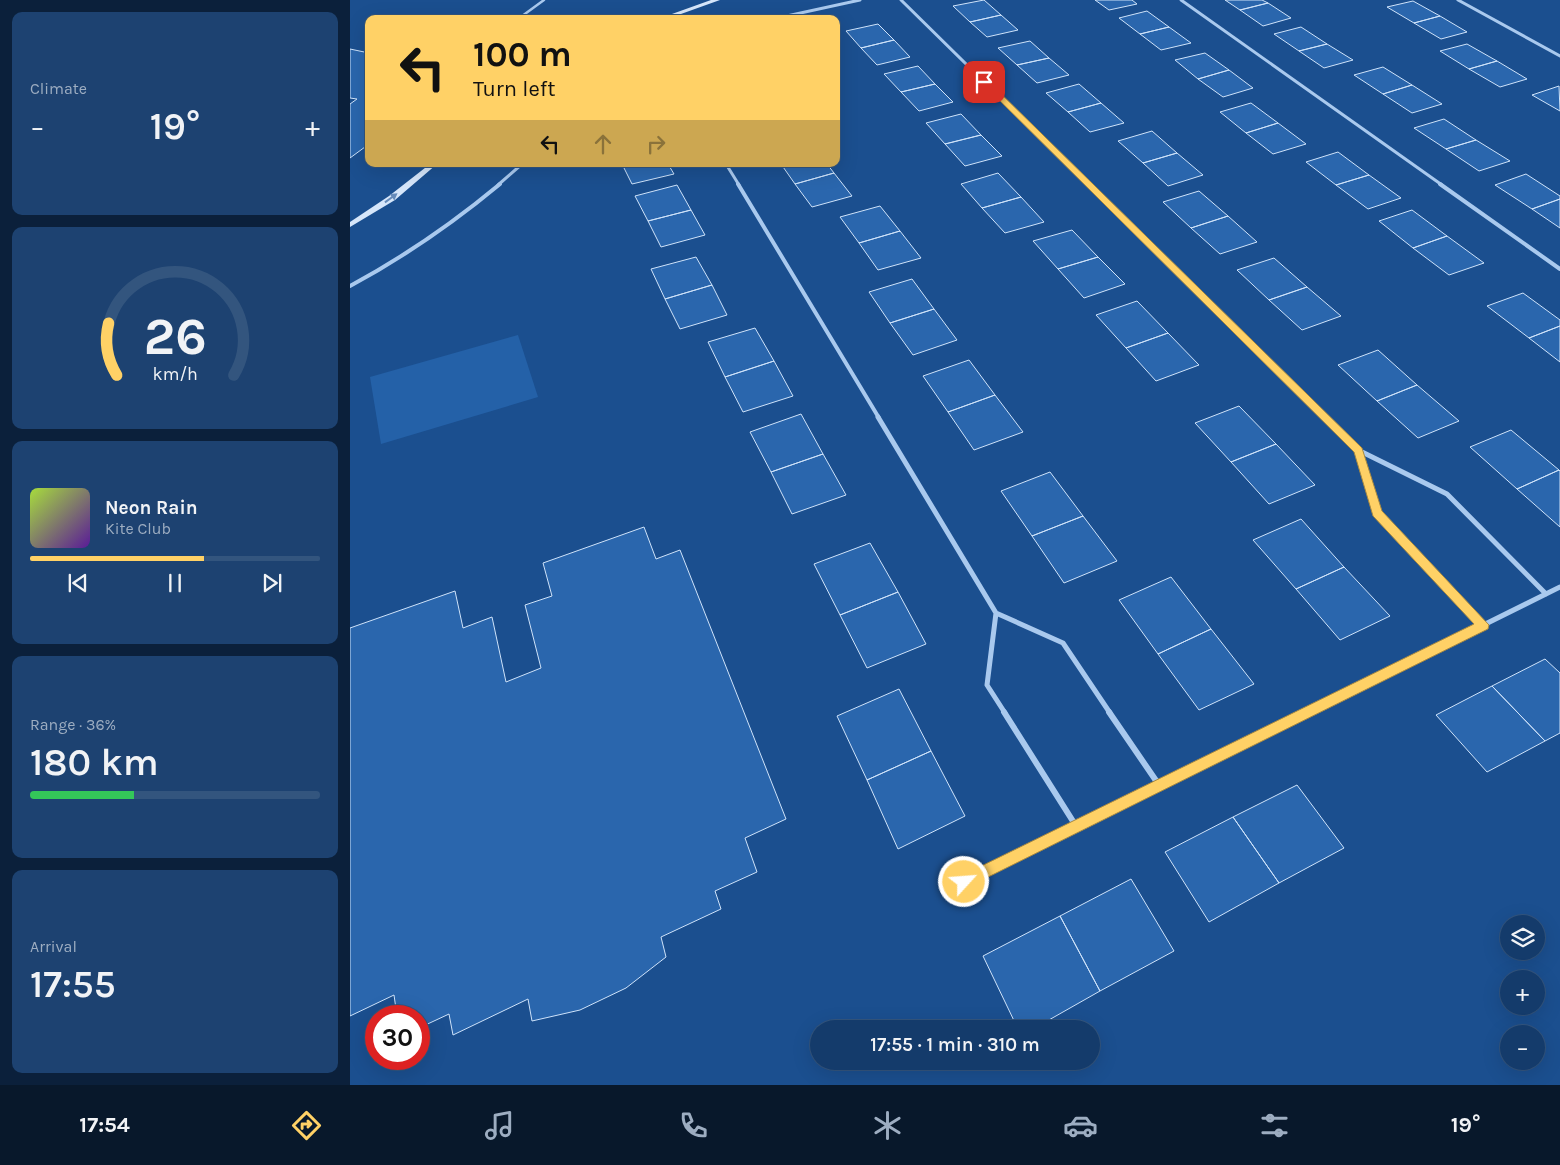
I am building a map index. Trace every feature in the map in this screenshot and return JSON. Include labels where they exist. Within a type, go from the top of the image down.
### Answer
[{"type":"main road","points":[[673,15],[717,0]]},
{"type":"main road","points":[[350,225],[392,198],[430,167]]},
{"type":"street","points":[[791,15],[860,0]]},
{"type":"street","points":[[901,0],[1358,450],[1447,494],[1546,594]]},
{"type":"street","points":[[1181,0],[1560,269]]},
{"type":"street","points":[[1458,0],[1560,56]]},
{"type":"street","points":[[350,286],[381,271],[428,242],[472,209],[519,167]]},
{"type":"street","points":[[728,167],[996,613],[1063,643],[1159,785]]},
{"type":"street","points":[[1358,450],[1377,513],[1483,625]]},
{"type":"street","points":[[948,890],[1560,587]]},
{"type":"street","points":[[996,613],[988,685],[1076,826]]},
{"type":"lane","points":[[523,15],[544,0]]},
{"type":"shaded area","points":[[518,335],[538,397],[381,444],[370,377]]},
{"type":"building","points":[[984,0],[1001,15],[970,22],[953,6]]},
{"type":"building","points":[[1095,0],[1132,0],[1137,4],[1109,10]]},
{"type":"building","points":[[1225,0],[1262,0],[1268,3],[1240,10]]},
{"type":"building","points":[[1413,1],[1440,16],[1414,23],[1387,7]]},
{"type":"building","points":[[1268,3],[1291,18],[1263,26],[1240,10]]},
{"type":"building","points":[[1147,11],[1169,27],[1140,34],[1119,18]]},
{"type":"building","points":[[1001,15],[1018,30],[987,37],[970,22]]},
{"type":"building","points":[[1440,16],[1467,32],[1441,39],[1414,23]]},
{"type":"building","points":[[878,24],[894,40],[861,48],[846,31]]},
{"type":"building","points":[[1169,27],[1191,43],[1161,50],[1140,34]]},
{"type":"building","points":[[1301,27],[1327,44],[1299,51],[1274,34]]},
{"type":"building","points":[[894,40],[910,57],[877,65],[861,48]]},
{"type":"building","points":[[1030,41],[1049,58],[1017,65],[998,48]]},
{"type":"building","points":[[1327,44],[1353,60],[1324,68],[1299,51]]},
{"type":"building","points":[[1467,44],[1497,61],[1469,69],[1440,51]]},
{"type":"building","points":[[350,49],[365,52],[365,147],[350,158],[350,104],[357,99],[350,98]]},
{"type":"building","points":[[1205,53],[1229,70],[1198,79],[1175,60]]},
{"type":"building","points":[[1049,58],[1069,75],[1037,83],[1017,65]]},
{"type":"building","points":[[1497,61],[1527,79],[1500,87],[1469,69]]},
{"type":"building","points":[[918,66],[935,84],[901,92],[884,74]]},
{"type":"building","points":[[1383,67],[1412,85],[1383,94],[1354,75]]},
{"type":"building","points":[[1229,70],[1253,88],[1223,97],[1198,79]]},
{"type":"building","points":[[935,84],[953,102],[919,111],[901,92]]},
{"type":"building","points":[[1079,84],[1101,103],[1068,112],[1046,93]]},
{"type":"building","points":[[1412,85],[1442,104],[1412,113],[1383,94]]},
{"type":"building","points":[[1559,86],[1560,111],[1532,95]]},
{"type":"building","points":[[1101,103],[1124,123],[1090,132],[1068,112]]},
{"type":"building","points":[[1251,103],[1278,123],[1246,133],[1220,112]]},
{"type":"building","points":[[961,114],[981,135],[945,144],[926,123]]},
{"type":"building","points":[[1444,119],[1476,140],[1446,149],[1414,128]]},
{"type":"building","points":[[1278,123],[1306,144],[1273,154],[1246,133]]},
{"type":"building","points":[[1152,131],[1177,153],[1143,163],[1118,141]]},
{"type":"building","points":[[981,135],[1002,156],[965,166],[945,144]]},
{"type":"building","points":[[1476,140],[1510,161],[1479,171],[1446,149]]},
{"type":"building","points":[[1338,152],[1369,175],[1336,185],[1306,162]]},
{"type":"building","points":[[1177,153],[1203,175],[1168,186],[1143,163]]},
{"type":"building","points":[[624,167],[670,167],[674,174],[632,184]]},
{"type":"building","points":[[783,167],[829,167],[834,173],[795,184]]},
{"type":"building","points":[[834,173],[852,196],[812,207],[795,184]]},
{"type":"building","points":[[998,173],[1021,197],[982,208],[961,184]]},
{"type":"building","points":[[1526,174],[1560,196],[1560,199],[1532,209],[1495,185]]},
{"type":"building","points":[[1369,175],[1401,198],[1368,209],[1336,185]]},
{"type":"building","points":[[677,185],[691,210],[648,221],[635,196]]},
{"type":"building","points":[[1199,191],[1228,216],[1191,228],[1163,202]]},
{"type":"building","points":[[1021,197],[1044,222],[1005,233],[982,208]]},
{"type":"building","points":[[1560,199],[1560,228],[1532,209]]},
{"type":"building","points":[[880,206],[900,231],[859,243],[840,217]]},
{"type":"building","points":[[691,210],[705,235],[661,247],[648,221]]},
{"type":"building","points":[[1412,210],[1447,236],[1413,248],[1379,221]]},
{"type":"building","points":[[1228,216],[1257,242],[1220,254],[1191,228]]},
{"type":"building","points":[[1072,230],[1098,257],[1058,269],[1033,241]]},
{"type":"building","points":[[900,231],[921,258],[878,270],[859,243]]},
{"type":"building","points":[[1447,236],[1484,263],[1449,275],[1413,248]]},
{"type":"building","points":[[696,257],[712,285],[665,299],[651,269]]},
{"type":"building","points":[[1098,257],[1125,284],[1084,298],[1058,269]]},
{"type":"building","points":[[1274,258],[1307,287],[1269,300],[1237,270]]},
{"type":"building","points":[[912,279],[934,309],[890,323],[869,292]]},
{"type":"building","points":[[712,285],[727,315],[680,329],[665,299]]},
{"type":"building","points":[[1307,287],[1341,316],[1302,330],[1269,300]]},
{"type":"building","points":[[1523,293],[1560,320],[1560,326],[1529,338],[1487,306]]},
{"type":"building","points":[[1137,301],[1168,333],[1126,348],[1096,315]]},
{"type":"building","points":[[934,309],[957,340],[913,355],[890,323]]},
{"type":"building","points":[[1560,326],[1560,362],[1529,338]]},
{"type":"building","points":[[755,328],[774,361],[725,377],[708,342]]},
{"type":"building","points":[[1168,333],[1199,365],[1156,381],[1126,348]]},
{"type":"building","points":[[1378,350],[1417,385],[1377,401],[1338,365]]},
{"type":"building","points":[[969,360],[995,395],[948,412],[923,376]]},
{"type":"building","points":[[774,361],[793,396],[743,412],[725,377]]},
{"type":"building","points":[[1417,385],[1459,421],[1418,438],[1377,401]]},
{"type":"building","points":[[995,395],[1023,432],[974,450],[948,412]]},
{"type":"building","points":[[1239,406],[1276,444],[1231,462],[1195,423]]},
{"type":"building","points":[[801,414],[823,454],[771,472],[750,432]]},
{"type":"building","points":[[1511,430],[1559,470],[1517,489],[1470,447]]},
{"type":"building","points":[[1276,444],[1315,485],[1269,504],[1231,462]]},
{"type":"building","points":[[823,454],[846,495],[792,514],[771,472]]},
{"type":"building","points":[[1560,471],[1560,527],[1517,489]]},
{"type":"building","points":[[1050,472],[1083,516],[1032,536],[1001,491]]},
{"type":"building","points":[[1083,516],[1117,561],[1064,583],[1032,536]]},
{"type":"building","points":[[1301,519],[1344,567],[1296,589],[1253,540]]},
{"type":"building","points":[[644,527],[656,559],[680,550],[786,819],[745,838],[757,872],[715,891],[721,909],[661,937],[666,957],[626,988],[580,1010],[532,1021],[528,999],[453,1035],[449,1014],[430,1023],[430,1005],[395,1005],[394,995],[373,1005],[365,1005],[365,1009],[350,1016],[350,628],[455,591],[463,628],[492,617],[506,682],[541,668],[525,605],[552,596],[543,563]]},
{"type":"building","points":[[870,543],[898,592],[840,615],[814,564]]},
{"type":"building","points":[[1344,567],[1390,616],[1340,640],[1296,589]]},
{"type":"building","points":[[1171,577],[1211,629],[1158,654],[1119,600]]},
{"type":"building","points":[[898,592],[926,644],[867,668],[840,615]]},
{"type":"building","points":[[1211,629],[1254,684],[1199,710],[1158,654]]},
{"type":"building","points":[[1545,659],[1560,673],[1560,733],[1545,741],[1492,686]]},
{"type":"building","points":[[1492,686],[1545,741],[1487,772],[1436,715]]},
{"type":"building","points":[[899,689],[931,751],[867,780],[837,716]]},
{"type":"building","points":[[931,751],[965,816],[898,849],[867,780]]},
{"type":"building","points":[[1297,785],[1344,848],[1279,883],[1233,817]]},
{"type":"building","points":[[1233,817],[1279,883],[1209,922],[1165,852]]},
{"type":"building","points":[[1131,879],[1174,951],[1100,991],[1060,916]]},
{"type":"building","points":[[1060,916],[1100,991],[1049,1020],[1014,1020],[983,956]]},
{"type":"route","points":[[964,882],[1483,625],[1377,513],[1358,450],[984,82]]}]
